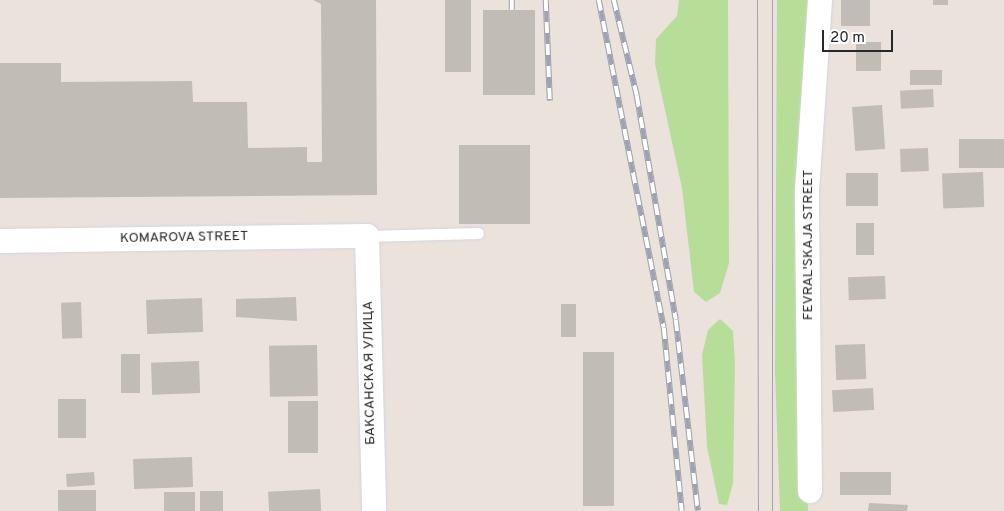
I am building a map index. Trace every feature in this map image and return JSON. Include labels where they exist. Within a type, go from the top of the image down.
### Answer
[{"type":"street","name":"FEVRAL'SKAJA STREET","points":[[810,491],[807,191],[820,0]]},
{"type":"street","name":"KOMAROVA STREET","points":[[0,241],[367,236]]},
{"type":"street","name":"БАКСАНСКАЯ УЛИЦА","points":[[367,236],[374,511]]},
{"type":"lane","points":[[367,236],[478,233]]},
{"type":"green space","points":[[679,0],[728,0],[729,263],[720,293],[706,302],[694,292],[682,188],[655,64],[656,39],[677,16]]},
{"type":"green space","points":[[777,0],[812,0],[803,136],[808,511],[780,511],[775,372]]},
{"type":"green space","points":[[720,319],[733,331],[735,363],[733,483],[727,505],[719,504],[707,447],[702,355],[708,330]]},
{"type":"building","points":[[313,0],[376,0],[377,195],[0,198],[0,63],[61,63],[61,82],[192,81],[193,102],[247,102],[248,148],[307,147],[307,162],[322,162],[321,4]]},
{"type":"building","points":[[445,0],[471,0],[471,72],[445,72]]},
{"type":"building","points":[[841,0],[870,0],[870,26],[841,26]]},
{"type":"building","points":[[933,0],[948,0],[948,5],[933,5]]},
{"type":"building","points":[[483,10],[535,10],[535,95],[483,95]]},
{"type":"building","points":[[856,42],[881,42],[881,71],[856,71]]},
{"type":"building","points":[[910,70],[942,70],[942,85],[910,85]]},
{"type":"building","points":[[933,89],[934,107],[901,109],[900,91]]},
{"type":"building","points":[[882,105],[885,149],[855,151],[852,107]]},
{"type":"building","points":[[959,139],[1004,139],[1004,168],[959,168]]},
{"type":"building","points":[[459,145],[530,145],[530,224],[459,224]]},
{"type":"building","points":[[928,148],[929,171],[901,172],[900,149]]},
{"type":"building","points":[[983,172],[984,207],[943,208],[942,173]]},
{"type":"building","points":[[846,173],[878,173],[878,206],[846,206]]},
{"type":"building","points":[[856,223],[874,223],[874,255],[856,255]]},
{"type":"building","points":[[885,276],[886,299],[849,300],[848,277]]},
{"type":"building","points":[[296,297],[297,321],[236,317],[236,299]]},
{"type":"building","points":[[202,298],[203,332],[147,334],[146,300]]},
{"type":"building","points":[[81,302],[82,338],[62,339],[61,303]]},
{"type":"building","points":[[561,304],[576,304],[576,337],[561,337]]},
{"type":"building","points":[[865,344],[866,379],[836,380],[835,345]]},
{"type":"building","points":[[317,345],[318,396],[270,397],[269,346]]},
{"type":"building","points":[[583,352],[614,352],[614,506],[583,506]]},
{"type":"building","points":[[121,354],[140,354],[140,393],[121,393]]},
{"type":"building","points":[[199,361],[200,393],[152,395],[151,363]]},
{"type":"building","points":[[873,388],[874,410],[833,412],[832,390]]},
{"type":"building","points":[[58,399],[86,399],[86,438],[58,438]]},
{"type":"building","points":[[288,401],[318,401],[318,453],[288,453]]},
{"type":"building","points":[[192,457],[193,487],[134,489],[133,459]]},
{"type":"building","points":[[94,472],[95,485],[67,487],[66,474]]},
{"type":"building","points":[[840,472],[891,472],[891,495],[840,495]]},
{"type":"building","points":[[320,489],[321,511],[269,511],[268,492]]},
{"type":"building","points":[[58,490],[96,490],[96,511],[58,511]]},
{"type":"building","points":[[200,491],[223,491],[223,511],[200,511]]},
{"type":"building","points":[[164,492],[195,492],[195,511],[164,511]]},
{"type":"building","points":[[869,503],[908,505],[907,511],[868,511]]},
{"type":"tram line","points":[[757,0],[758,511]]},
{"type":"tram line","points":[[772,0],[772,511]]},
{"type":"railway","points":[[512,0],[512,10]]},
{"type":"railway","points":[[546,0],[550,101]]},
{"type":"railway","points":[[599,0],[664,328],[682,511]]},
{"type":"railway","points":[[614,0],[637,96],[676,320],[698,511]]}]
